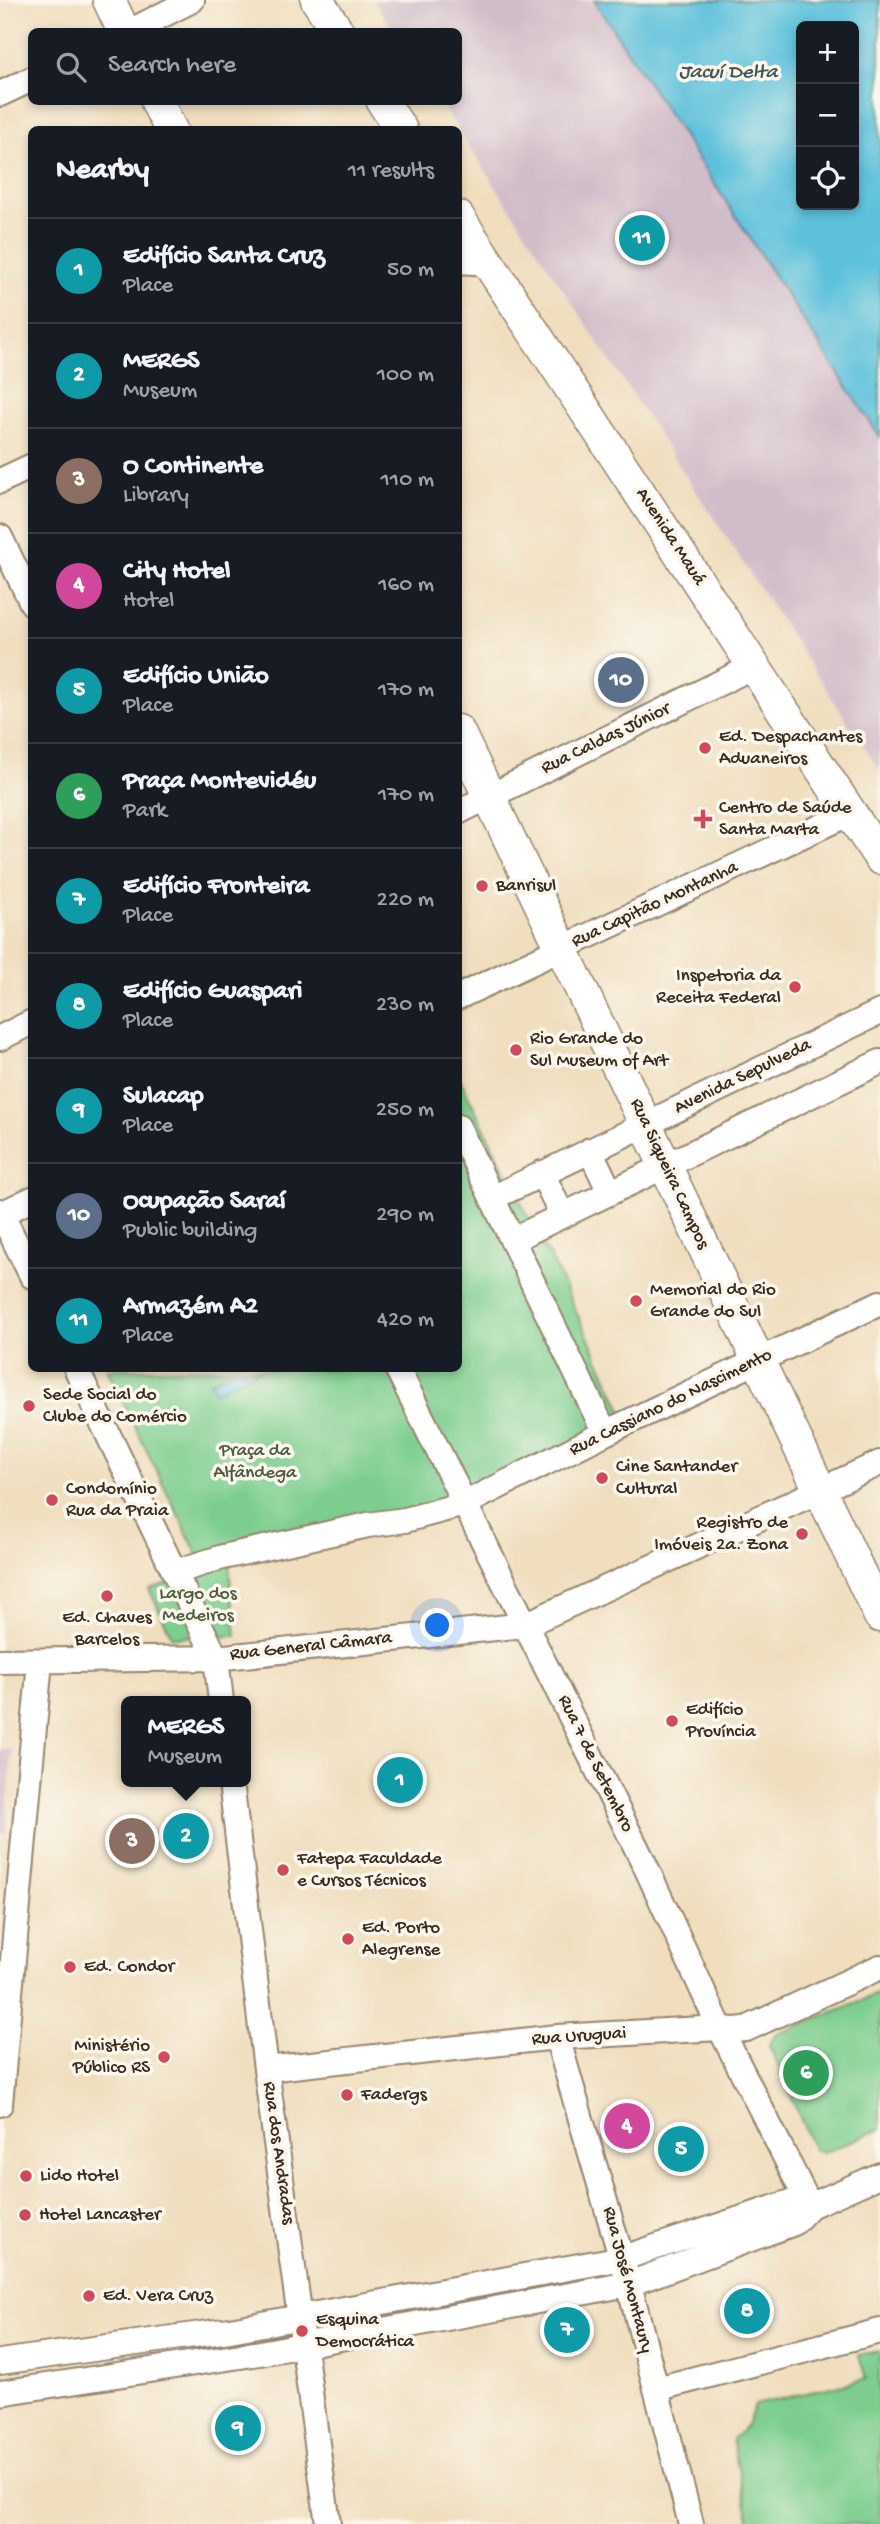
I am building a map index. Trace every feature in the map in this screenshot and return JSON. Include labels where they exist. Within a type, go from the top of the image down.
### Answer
[{"type":"main road","points":[[109,0],[124,28]]},
{"type":"main road","points":[[317,0],[335,28]]},
{"type":"main road","points":[[158,105],[169,126]]},
{"type":"main road","points":[[385,105],[398,126]]},
{"type":"main road","name":"Avenida Mauá","points":[[462,230],[473,262],[754,666],[880,858]]},
{"type":"main road","name":"Rua Siqueira Campos","points":[[462,739],[880,1616]]},
{"type":"street","points":[[134,28],[192,0]]},
{"type":"street","points":[[0,94],[28,81]]},
{"type":"street","points":[[0,481],[28,468]]},
{"type":"street","points":[[0,537],[28,595]]},
{"type":"street","name":"Rua Caldas Júnior","points":[[462,810],[754,666]]},
{"type":"street","name":"Rua Capitão Montanha","points":[[462,995],[850,813]]},
{"type":"street","name":"Avenida Sepulveda","points":[[492,1198],[880,1012]]},
{"type":"street","points":[[0,1038],[28,1024]]},
{"type":"street","points":[[512,1240],[880,1062]]},
{"type":"street","points":[[462,1135],[605,1433]]},
{"type":"street","points":[[590,1150],[610,1192]]},
{"type":"street","points":[[542,1173],[562,1215]]},
{"type":"street","points":[[28,1201],[1,1212],[28,1268]]},
{"type":"street","name":"Rua Cassiano do Nascimento","points":[[464,1504],[605,1433],[880,1303]]},
{"type":"street","points":[[78,1372],[216,1658],[220,1696]]},
{"type":"street","points":[[175,1572],[223,1557],[368,1525],[405,1520],[464,1504],[399,1372]]},
{"type":"street","name":"Rua General Câmara","points":[[0,1661],[216,1658],[525,1625],[880,1463]]},
{"type":"street","name":"Rua 7 de Setembro","points":[[464,1504],[650,1876],[720,2028],[810,2206]]},
{"type":"street","points":[[0,2104],[40,1661]]},
{"type":"street","name":"Rua dos Andradas","points":[[232,1787],[266,2069],[328,2524]]},
{"type":"street","name":"Rua Uruguai","points":[[266,2069],[557,2037],[746,2029],[880,1967]]},
{"type":"street","name":"Rua José Montaury","points":[[557,2037],[622,2258],[691,2524]]},
{"type":"street","points":[[0,2393],[235,2357],[629,2284],[794,2223],[810,2206],[880,2175]]},
{"type":"street","points":[[0,2362],[230,2330],[622,2258],[788,2203],[810,2206]]},
{"type":"street","points":[[368,2305],[372,2332]]},
{"type":"street","points":[[230,2330],[235,2357]]},
{"type":"street","points":[[656,2389],[880,2331]]},
{"type":"shaded area","points":[[373,0],[594,0],[880,437],[880,771],[462,135],[462,126],[456,126],[442,105],[462,105],[462,28],[392,28]]},
{"type":"shaded area","points":[[12,1748],[6,1834],[0,1833],[0,1750]]},
{"type":"green space","name":"Praça da Alfândega","points":[[462,1083],[541,1244],[550,1256],[625,1416],[464,1504],[229,1562],[236,1636],[172,1637],[149,1589],[205,1570],[108,1372],[462,1372]]},
{"type":"green space","points":[[880,1993],[880,2129],[823,2153],[814,2150],[769,2045],[775,2035]]},
{"type":"green space","points":[[879,2351],[880,2524],[750,2524],[732,2439],[747,2426],[755,2405],[866,2379],[859,2355]]},
{"type":"water","name":"Jacuí Delta","points":[[594,0],[880,0],[880,437]]},
{"type":"water","points":[[229,1372],[256,1372],[216,1392],[210,1382]]},
{"type":"place","name":"Armazém A2","points":[[642,238]]},
{"type":"place","name":"Ocupação Saraí","points":[[621,680]]},
{"type":"place","name":"Ed. Despachantes Aduaneiros","points":[[705,748]]},
{"type":"place","name":"Centro de Saúde Santa Marta","points":[[703,819]]},
{"type":"place","name":"Banrisul","points":[[482,886]]},
{"type":"place","name":"Inspetoria da Receita Federal","points":[[795,987]]},
{"type":"place","name":"Rio Grande do Sul Museum of Art","points":[[516,1050]]},
{"type":"place","name":"Memorial do Rio Grande do Sul","points":[[636,1301]]},
{"type":"place","name":"Sede Social do Clube do Comércio","points":[[29,1406]]},
{"type":"place","name":"Cine Santander Cultural","points":[[602,1478]]},
{"type":"place","name":"Condomínio Rua da Praia","points":[[52,1500]]},
{"type":"place","name":"Registro de Imóveis 2a. Zona","points":[[802,1534]]},
{"type":"place","name":"Ed. Chaves Barcelos","points":[[107,1596]]},
{"type":"place","name":"Edifício Província","points":[[672,1721]]},
{"type":"place","name":"Edifício Santa Cruz","points":[[400,1780]]},
{"type":"place","name":"MERGS","points":[[186,1836]]},
{"type":"place","name":"O Continente","points":[[132,1841]]},
{"type":"place","name":"Fatepa Faculdade e Cursos Técnicos","points":[[283,1870]]},
{"type":"place","name":"Ed. Porto Alegrense","points":[[348,1939]]},
{"type":"place","name":"Ed. Condor","points":[[70,1967]]},
{"type":"place","name":"Ministério Público RS","points":[[164,2057]]},
{"type":"place","name":"Praça Montevidéu","points":[[806,2073]]},
{"type":"place","name":"Fadergs","points":[[347,2095]]},
{"type":"place","name":"City Hotel","points":[[627,2126]]},
{"type":"place","name":"Edifício União","points":[[681,2149]]},
{"type":"place","name":"Lido Hotel","points":[[26,2176]]},
{"type":"place","name":"Hotel Lancaster","points":[[25,2215]]},
{"type":"place","name":"Ed. Vera Cruz","points":[[89,2296]]},
{"type":"place","name":"Edifício Guaspari","points":[[747,2311]]},
{"type":"place","name":"Edifício Fronteira","points":[[567,2330]]},
{"type":"place","name":"Esquina Democrática","points":[[302,2331]]},
{"type":"place","name":"Sulacap","points":[[238,2428]]},
{"type":"park label","name":"Largo dos Medeiros","points":[[198,1605]]}]
